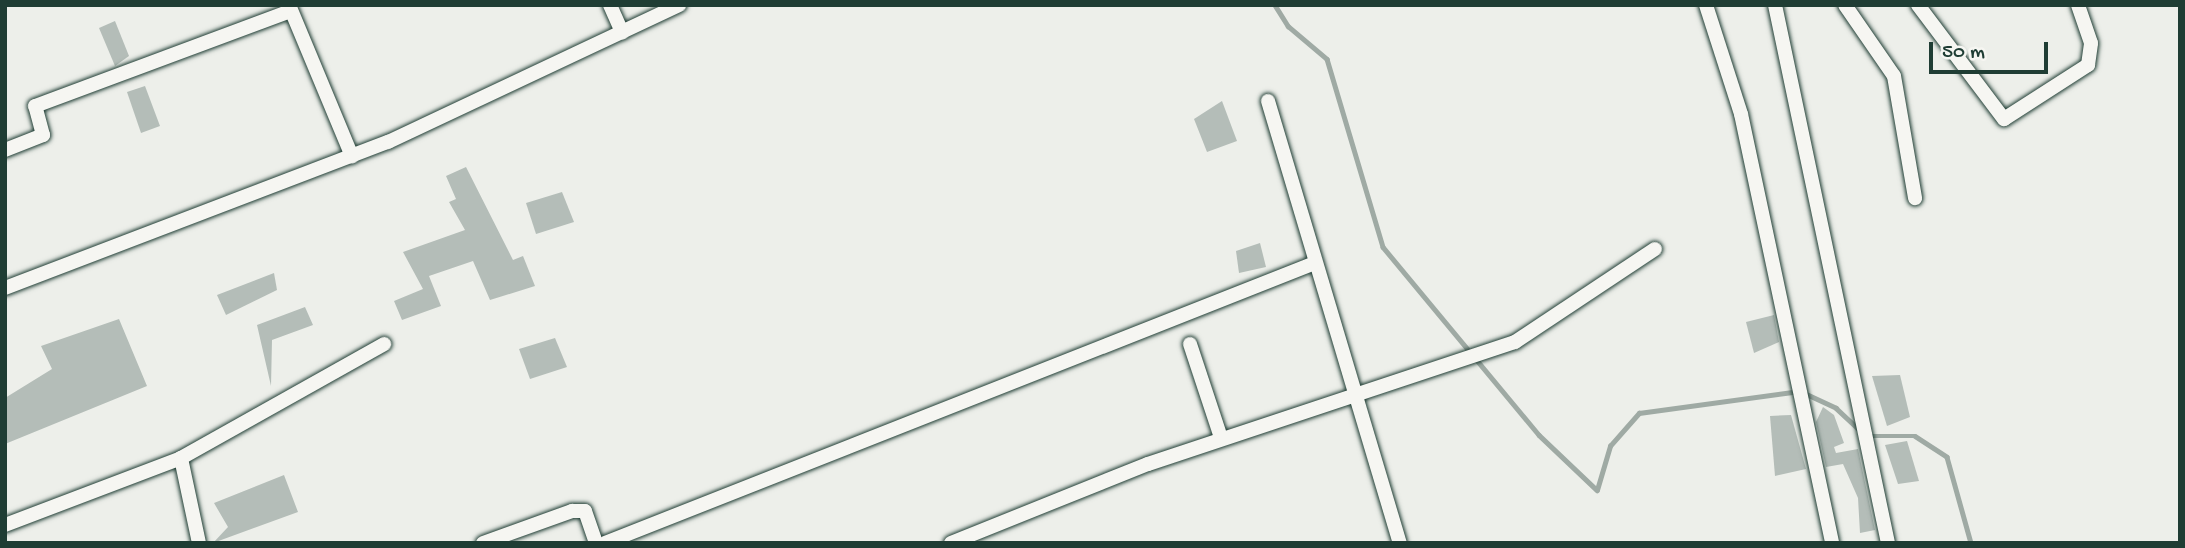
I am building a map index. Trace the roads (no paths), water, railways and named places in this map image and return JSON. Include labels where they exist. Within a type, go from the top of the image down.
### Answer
[{"type":"street","points":[[610,5],[622,32]]},
{"type":"street","points":[[5,288],[352,156],[679,5]]},
{"type":"street","points":[[1706,5],[1741,114],[1832,543]]},
{"type":"street","points":[[1774,5],[1888,543]]},
{"type":"street","points":[[1845,5],[1894,76],[1915,198]]},
{"type":"street","points":[[1918,5],[2004,119],[2088,65],[2091,43],[2078,5]]},
{"type":"street","points":[[5,150],[43,135],[35,106],[290,8],[352,156]]},
{"type":"street","points":[[1268,101],[1352,393],[1400,543]]},
{"type":"street","points":[[951,543],[1221,438],[1514,342],[1655,249]]},
{"type":"street","points":[[605,543],[1315,262]]},
{"type":"street","points":[[5,525],[181,458],[384,344]]},
{"type":"street","points":[[1190,344],[1221,438]]},
{"type":"street","points":[[181,458],[196,542]]},
{"type":"street","points":[[483,543],[572,511],[586,511],[596,543]]},
{"type":"waterway","points":[[1275,5],[1288,26],[1327,59],[1383,247],[1539,435],[1597,490],[1610,446],[1639,413],[1800,391],[1836,408],[1860,430]]},
{"type":"waterway","points":[[1869,436],[1915,436],[1947,457],[1971,543]]}]
